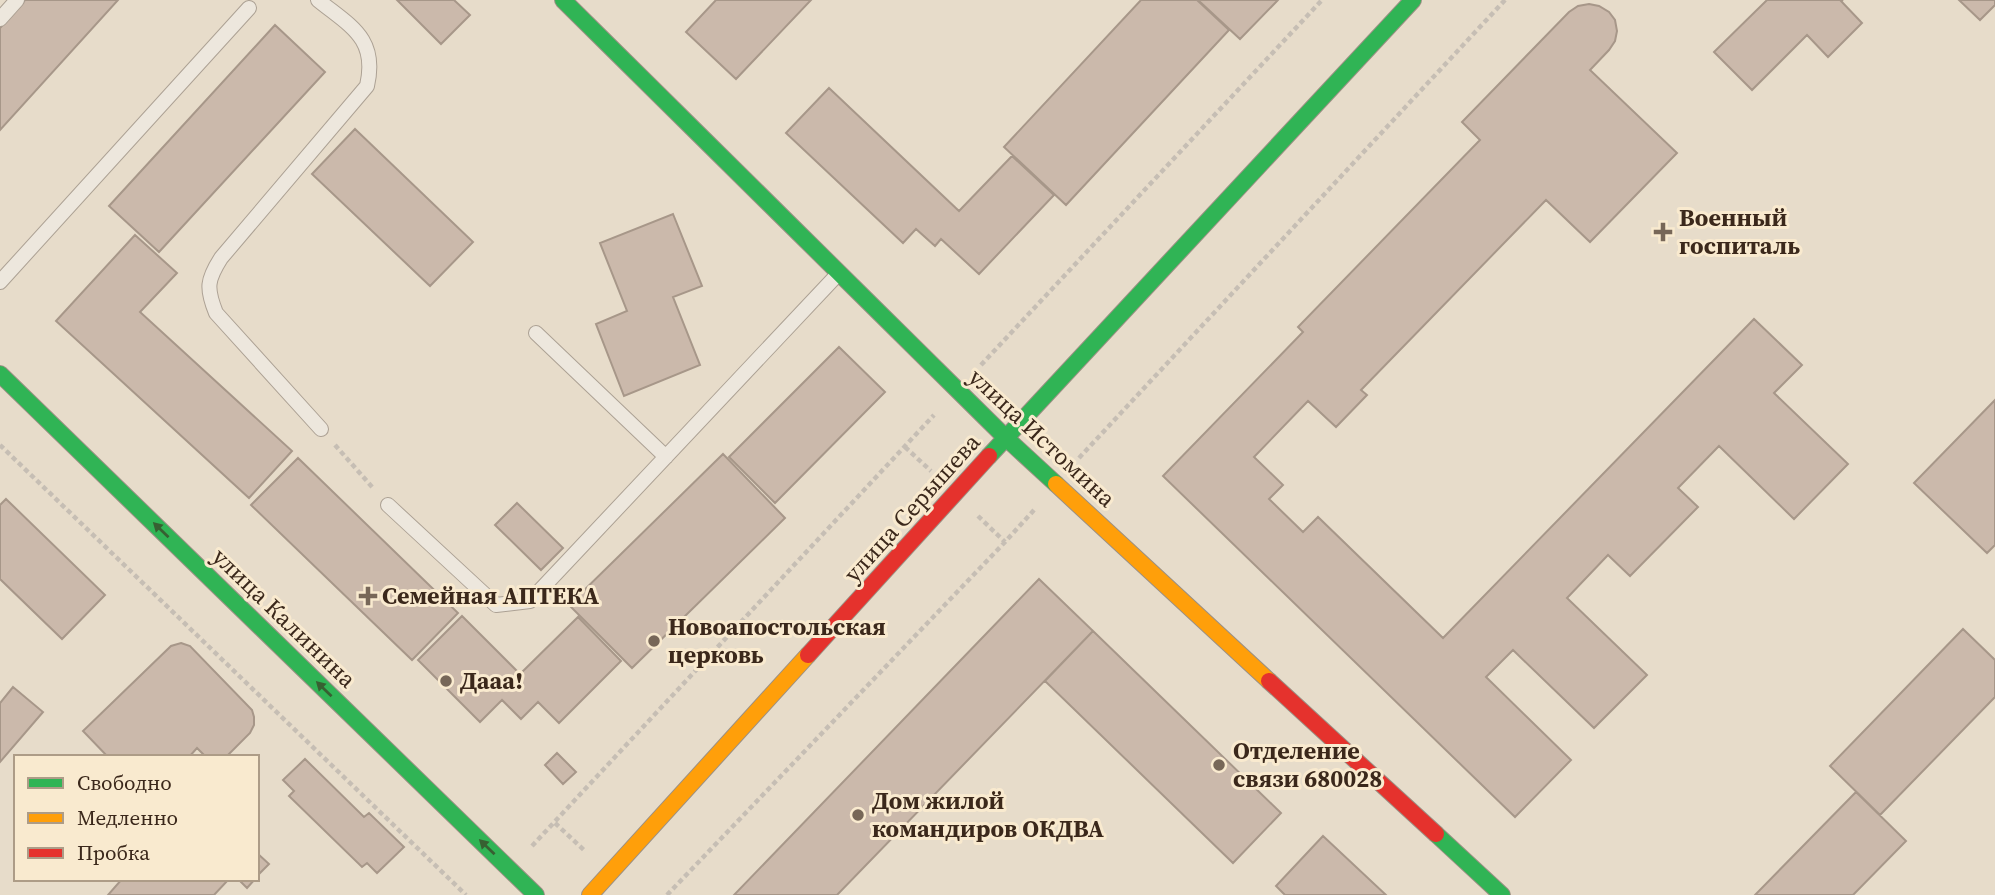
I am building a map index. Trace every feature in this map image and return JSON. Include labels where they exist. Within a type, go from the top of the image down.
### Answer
[{"type":"street","name":"улица Истомина","points":[[563,0],[1006,438],[1503,895]]},
{"type":"street","name":"улица Серышева","points":[[590,895],[1006,438],[1413,0]]},
{"type":"street","name":"улица Калинина","points":[[0,374],[536,895]]},
{"type":"lane","points":[[0,19],[17,0]]},
{"type":"lane","points":[[318,0],[359,33],[368,53],[370,69],[367,86],[221,258],[210,274],[209,296],[216,313],[321,429]]},
{"type":"lane","points":[[0,282],[249,8]]},
{"type":"lane","points":[[388,505],[496,605],[530,601],[839,273]]},
{"type":"lane","points":[[536,332],[666,457]]},
{"type":"path","points":[[509,869],[1322,0]]},
{"type":"path","points":[[667,895],[1005,542],[1100,434],[1504,0]]},
{"type":"path","points":[[321,429],[388,505]]},
{"type":"path","points":[[0,445],[466,895]]},
{"type":"building","points":[[25,0],[118,0],[0,130],[0,28]]},
{"type":"building","points":[[397,0],[454,0],[470,15],[441,44]]},
{"type":"building","points":[[716,0],[811,0],[736,79],[686,32]]},
{"type":"building","points":[[1141,0],[1197,0],[1229,30],[1066,205],[1004,147]]},
{"type":"building","points":[[1198,0],[1278,0],[1240,39]]},
{"type":"building","points":[[1767,0],[1843,0],[1841,1],[1862,23],[1828,57],[1807,35],[1752,90],[1714,52]]},
{"type":"building","points":[[1959,0],[1995,0],[1995,5],[1980,20]]},
{"type":"building","points":[[1589,4],[1609,12],[1615,20],[1617,31],[1609,50],[1590,70],[1677,153],[1590,242],[1546,200],[1361,390],[1367,395],[1336,427],[1308,401],[1254,457],[1283,485],[1269,499],[1303,532],[1318,517],[1443,638],[1754,319],[1802,365],[1774,393],[1848,464],[1794,519],[1719,446],[1678,488],[1698,507],[1630,576],[1608,555],[1567,598],[1647,675],[1594,728],[1513,650],[1486,677],[1571,760],[1515,817],[1163,476],[1303,332],[1298,327],[1480,140],[1462,122],[1569,12],[1578,6]]},
{"type":"building","points":[[275,25],[325,72],[159,252],[109,206]]},
{"type":"building","points":[[829,88],[959,211],[1012,156],[1054,195],[979,274],[941,239],[935,246],[916,229],[903,243],[786,133]]},
{"type":"building","points":[[355,129],[473,242],[430,286],[312,174]]},
{"type":"building","points":[[673,214],[702,286],[673,297],[700,365],[624,396],[596,324],[627,311],[600,243]]},
{"type":"building","points":[[135,235],[177,273],[140,312],[292,451],[249,498],[56,321]]},
{"type":"building","points":[[839,347],[885,392],[775,503],[729,457]]},
{"type":"building","points":[[1995,400],[1995,545],[1987,553],[1914,483]]},
{"type":"building","points":[[723,454],[785,518],[632,668],[569,605]]},
{"type":"building","points":[[298,458],[458,613],[412,660],[251,505]]},
{"type":"building","points":[[6,499],[105,595],[62,639],[0,579],[0,505]]},
{"type":"building","points":[[517,503],[563,548],[541,570],[495,525]]},
{"type":"building","points":[[1039,579],[1093,631],[837,895],[734,895]]},
{"type":"building","points":[[462,616],[520,674],[578,617],[621,661],[559,723],[538,702],[521,719],[502,700],[480,722],[418,660]]},
{"type":"building","points":[[1963,629],[1995,660],[1995,697],[1880,815],[1830,766]]},
{"type":"building","points":[[1093,631],[1281,813],[1233,863],[1045,681]]},
{"type":"building","points":[[181,643],[190,646],[252,710],[254,725],[250,733],[228,755],[204,755],[197,748],[191,755],[106,755],[83,731],[171,646]]},
{"type":"building","points":[[13,687],[43,712],[0,762],[0,703]]},
{"type":"building","points":[[557,753],[576,772],[563,784],[545,765]]},
{"type":"building","points":[[305,759],[364,817],[369,813],[404,847],[377,873],[367,863],[362,867],[289,796],[294,791],[283,780]]},
{"type":"building","points":[[1856,792],[1906,841],[1853,895],[1755,895]]},
{"type":"building","points":[[1323,836],[1386,895],[1285,895],[1276,886]]},
{"type":"building","points":[[259,855],[269,864],[259,874]]},
{"type":"building","points":[[120,881],[227,881],[214,895],[108,895]]},
{"type":"building","points":[[240,881],[253,881],[247,888]]},
{"type":"traffic: fast","points":[[563,0],[1006,438],[1056,484]]},
{"type":"traffic: fast","points":[[989,456],[1413,0]]},
{"type":"traffic: fast","points":[[0,374],[536,895]]},
{"type":"traffic: fast","points":[[1436,834],[1502,895]]},
{"type":"traffic: slow","points":[[1056,484],[1269,681]]},
{"type":"traffic: slow","points":[[590,895],[808,655]]},
{"type":"traffic: jam","points":[[808,655],[989,456]]},
{"type":"traffic: jam","points":[[1269,681],[1436,834]]},
{"type":"place","name":"Военный госпиталь","points":[[1663,232]]},
{"type":"place","name":"Семейная АПТЕКА","points":[[368,596]]},
{"type":"place","name":"Новоапостольская церковь","points":[[654,641]]},
{"type":"place","name":"Дааа!","points":[[446,681]]},
{"type":"place","name":"Отделение связи 680028","points":[[1219,765]]},
{"type":"place","name":"Дом жилой командиров ОКДВА","points":[[858,815]]}]
